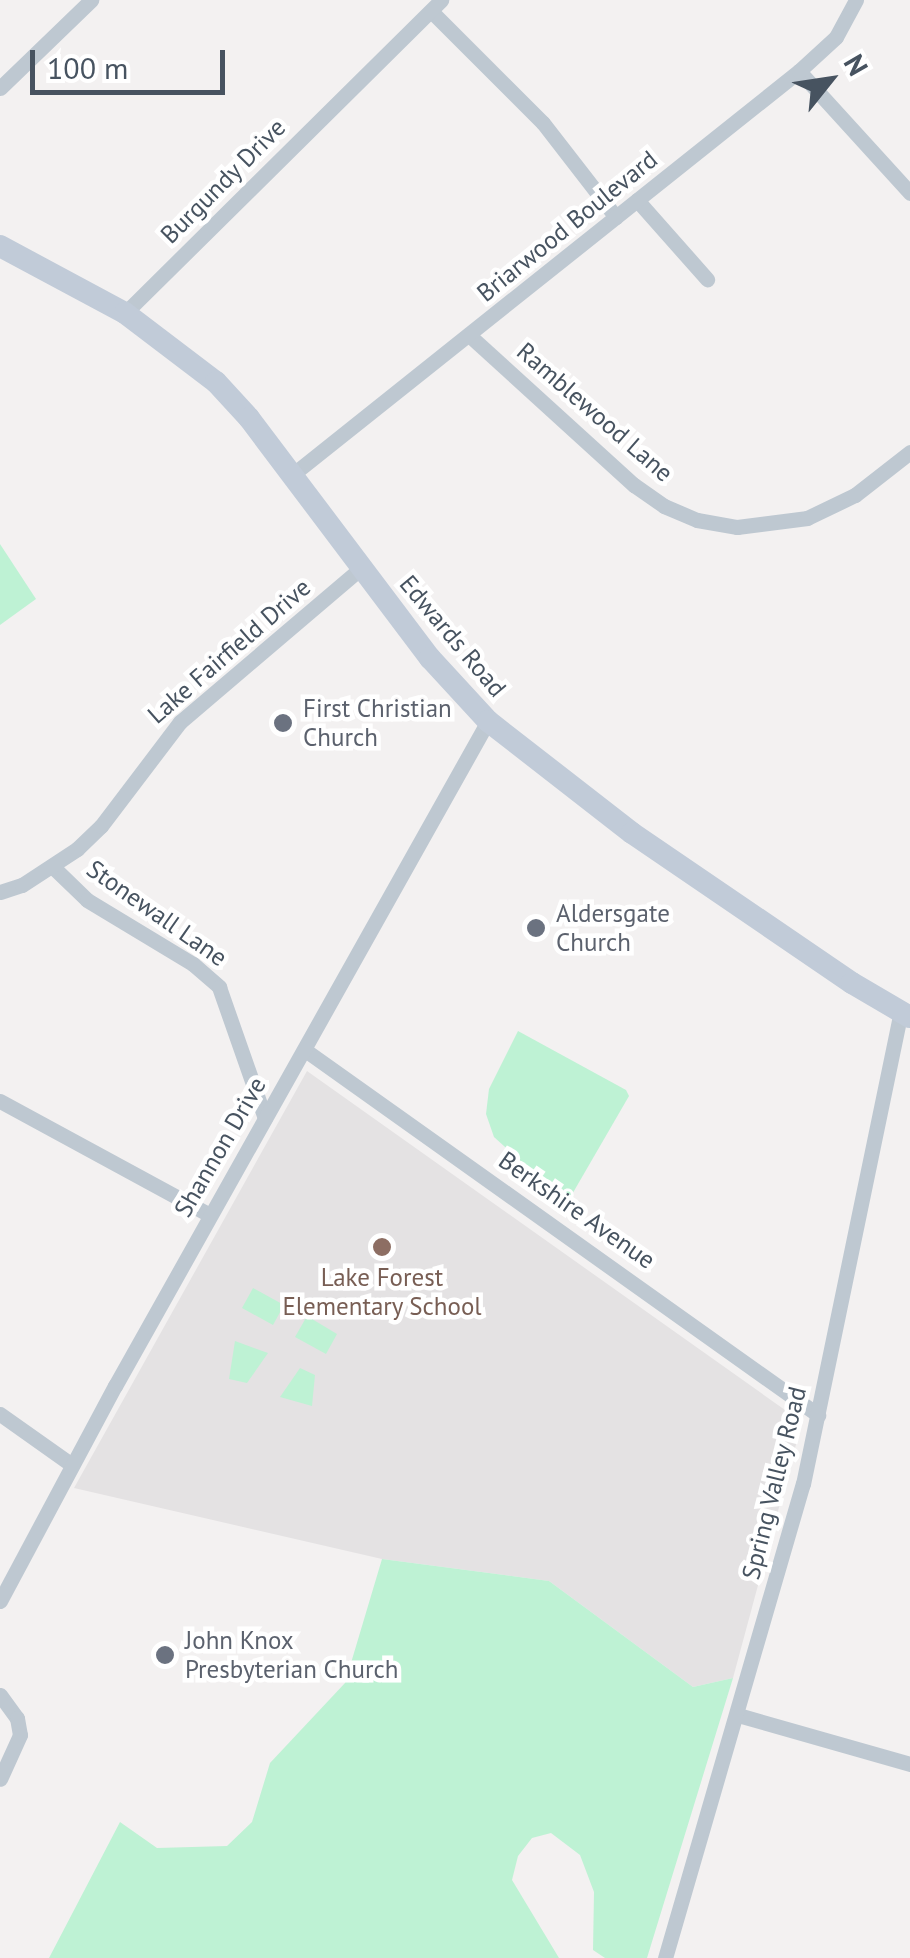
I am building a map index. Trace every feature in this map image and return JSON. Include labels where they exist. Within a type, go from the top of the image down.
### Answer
[{"type":"street","points":[[0,88],[90,0]]},
{"type":"street","name":"Briarwood Boulevard","points":[[292,475],[799,71],[836,37],[856,0]]},
{"type":"street","points":[[436,6],[542,124],[616,217]]},
{"type":"street","name":"Burgundy Drive","points":[[124,313],[436,6]]},
{"type":"street","points":[[799,71],[910,193]]},
{"type":"street","points":[[637,200],[707,279]]},
{"type":"street","name":"Edwards Road","points":[[0,246],[124,313],[171,344],[216,382],[292,475],[441,672],[488,720],[632,833],[905,1015]]},
{"type":"street","name":"Ramblewood Lane","points":[[470,336],[634,485],[664,506],[697,520],[737,527],[807,518],[843,502],[910,452]]},
{"type":"street","name":"Lake Fairfield Drive","points":[[0,892],[53,867],[101,826],[180,722],[362,567]]},
{"type":"street","name":"Shannon Drive","points":[[0,1602],[210,1215],[488,720]]},
{"type":"street","name":"Stonewall Lane","points":[[53,867],[87,900],[192,964],[219,987],[265,1118]]},
{"type":"street","name":"Spring Valley Road","points":[[665,1958],[790,1538],[905,1015]]},
{"type":"street","name":"Berkshire Avenue","points":[[304,1050],[818,1415]]},
{"type":"street","points":[[0,1101],[210,1215]]},
{"type":"street","points":[[0,1414],[72,1465]]},
{"type":"street","points":[[0,1696],[17,1718],[20,1735],[0,1779]]},
{"type":"street","points":[[738,1715],[910,1764]]},
{"type":"shaded area","name":"Lake Forest Elementary School","points":[[307,1071],[802,1422],[733,1678],[693,1687],[549,1581],[382,1559],[74,1488]]},
{"type":"green space","points":[[0,544],[36,599],[0,625]]},
{"type":"green space","points":[[518,1031],[626,1090],[629,1096],[567,1203],[494,1137],[486,1114],[489,1089]]},
{"type":"green space","points":[[253,1288],[284,1305],[273,1325],[242,1308]]},
{"type":"green space","points":[[307,1316],[337,1334],[326,1354],[295,1337]]},
{"type":"green space","points":[[235,1341],[268,1353],[247,1383],[229,1379]]},
{"type":"green space","points":[[300,1368],[315,1375],[312,1406],[280,1397]]},
{"type":"green space","points":[[382,1559],[549,1581],[693,1687],[733,1678],[647,1958],[605,1958],[593,1950],[594,1892],[580,1855],[551,1833],[532,1838],[518,1856],[512,1880],[559,1958],[49,1958],[120,1822],[157,1848],[227,1846],[252,1822],[270,1763],[345,1683]]},
{"type":"place","name":"First Christian Church","points":[[283,723]]},
{"type":"place","name":"Aldersgate Church","points":[[536,928]]},
{"type":"place","name":"Lake Forest Elementary School","points":[[382,1247]]},
{"type":"place","name":"John Knox Presbyterian Church","points":[[165,1655]]}]
